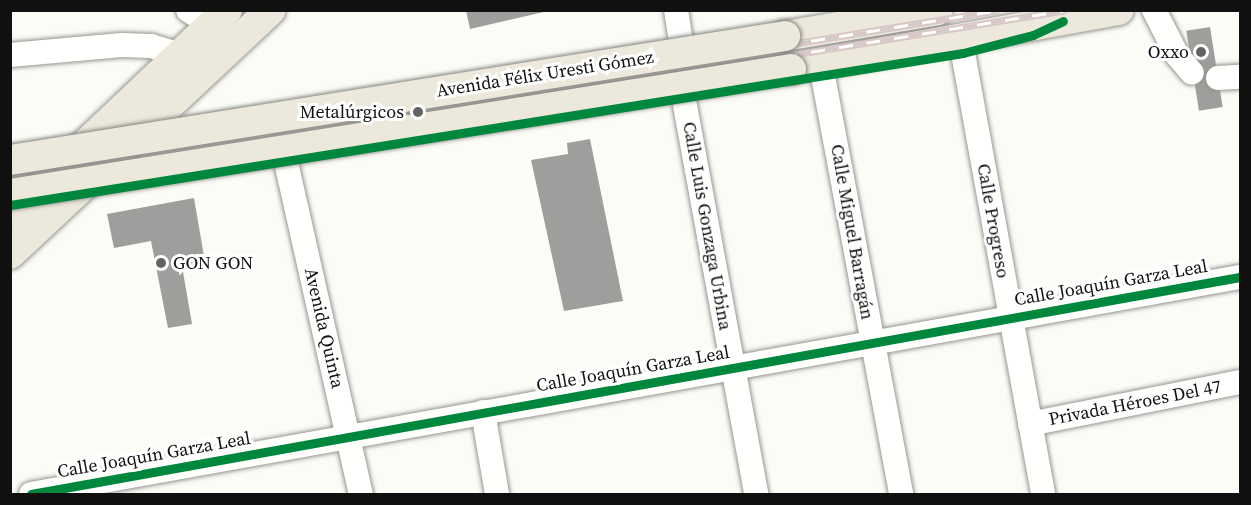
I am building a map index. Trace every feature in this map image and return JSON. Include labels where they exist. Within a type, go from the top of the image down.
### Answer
[{"type":"main road","points":[[12,259],[146,127],[271,10]]},
{"type":"main road","name":"Avenida Félix Uresti Gómez","points":[[10,160],[938,10]]},
{"type":"main road","name":"Avenida Félix Uresti Gómez","points":[[14,204],[1119,10]]},
{"type":"main road","points":[[14,204],[94,136],[180,55],[209,15]]},
{"type":"street","points":[[676,10],[681,40]]},
{"type":"street","points":[[10,148],[862,10]]},
{"type":"street","points":[[1154,10],[1177,55],[1192,73]]},
{"type":"street","points":[[14,204],[963,53],[1033,35],[1063,21]]},
{"type":"street","points":[[10,55],[138,45],[180,55]]},
{"type":"street","name":"Calle Progreso","points":[[963,53],[1043,495]]},
{"type":"street","name":"Calle Miguel Barragán","points":[[823,76],[901,495]]},
{"type":"street","name":"Calle Luis Gonzaga Urbina","points":[[684,99],[756,495]]},
{"type":"street","name":"Avenida Quinta","points":[[286,162],[361,495]]},
{"type":"street","name":"Calle Joaquín Garza Leal","points":[[31,495],[1240,277]]},
{"type":"street","name":"Privada Héroes Del 47","points":[[1030,424],[1240,382]]},
{"type":"street","points":[[483,412],[497,495]]},
{"type":"building","points":[[466,10],[548,10],[548,11],[470,29]]},
{"type":"building","name":"Oxxo","points":[[1210,27],[1223,107],[1199,111],[1186,31]]},
{"type":"building","points":[[590,139],[623,301],[564,311],[531,160],[568,154],[567,143]]},
{"type":"building","points":[[194,198],[205,262],[182,266],[192,324],[168,328],[151,241],[114,248],[107,214]]},
{"type":"railway","points":[[10,172],[999,10]]},
{"type":"railway","points":[[10,183],[1067,10]]},
{"type":"cycle path","points":[[10,205],[963,53],[1033,35],[1063,21]]},
{"type":"cycle path","points":[[31,494],[1240,277]]},
{"type":"place","name":"Oxxo","points":[[1201,52]]},
{"type":"place","name":"Metalúrgicos","points":[[418,112]]},
{"type":"place","name":"GON GON","points":[[161,263]]}]
